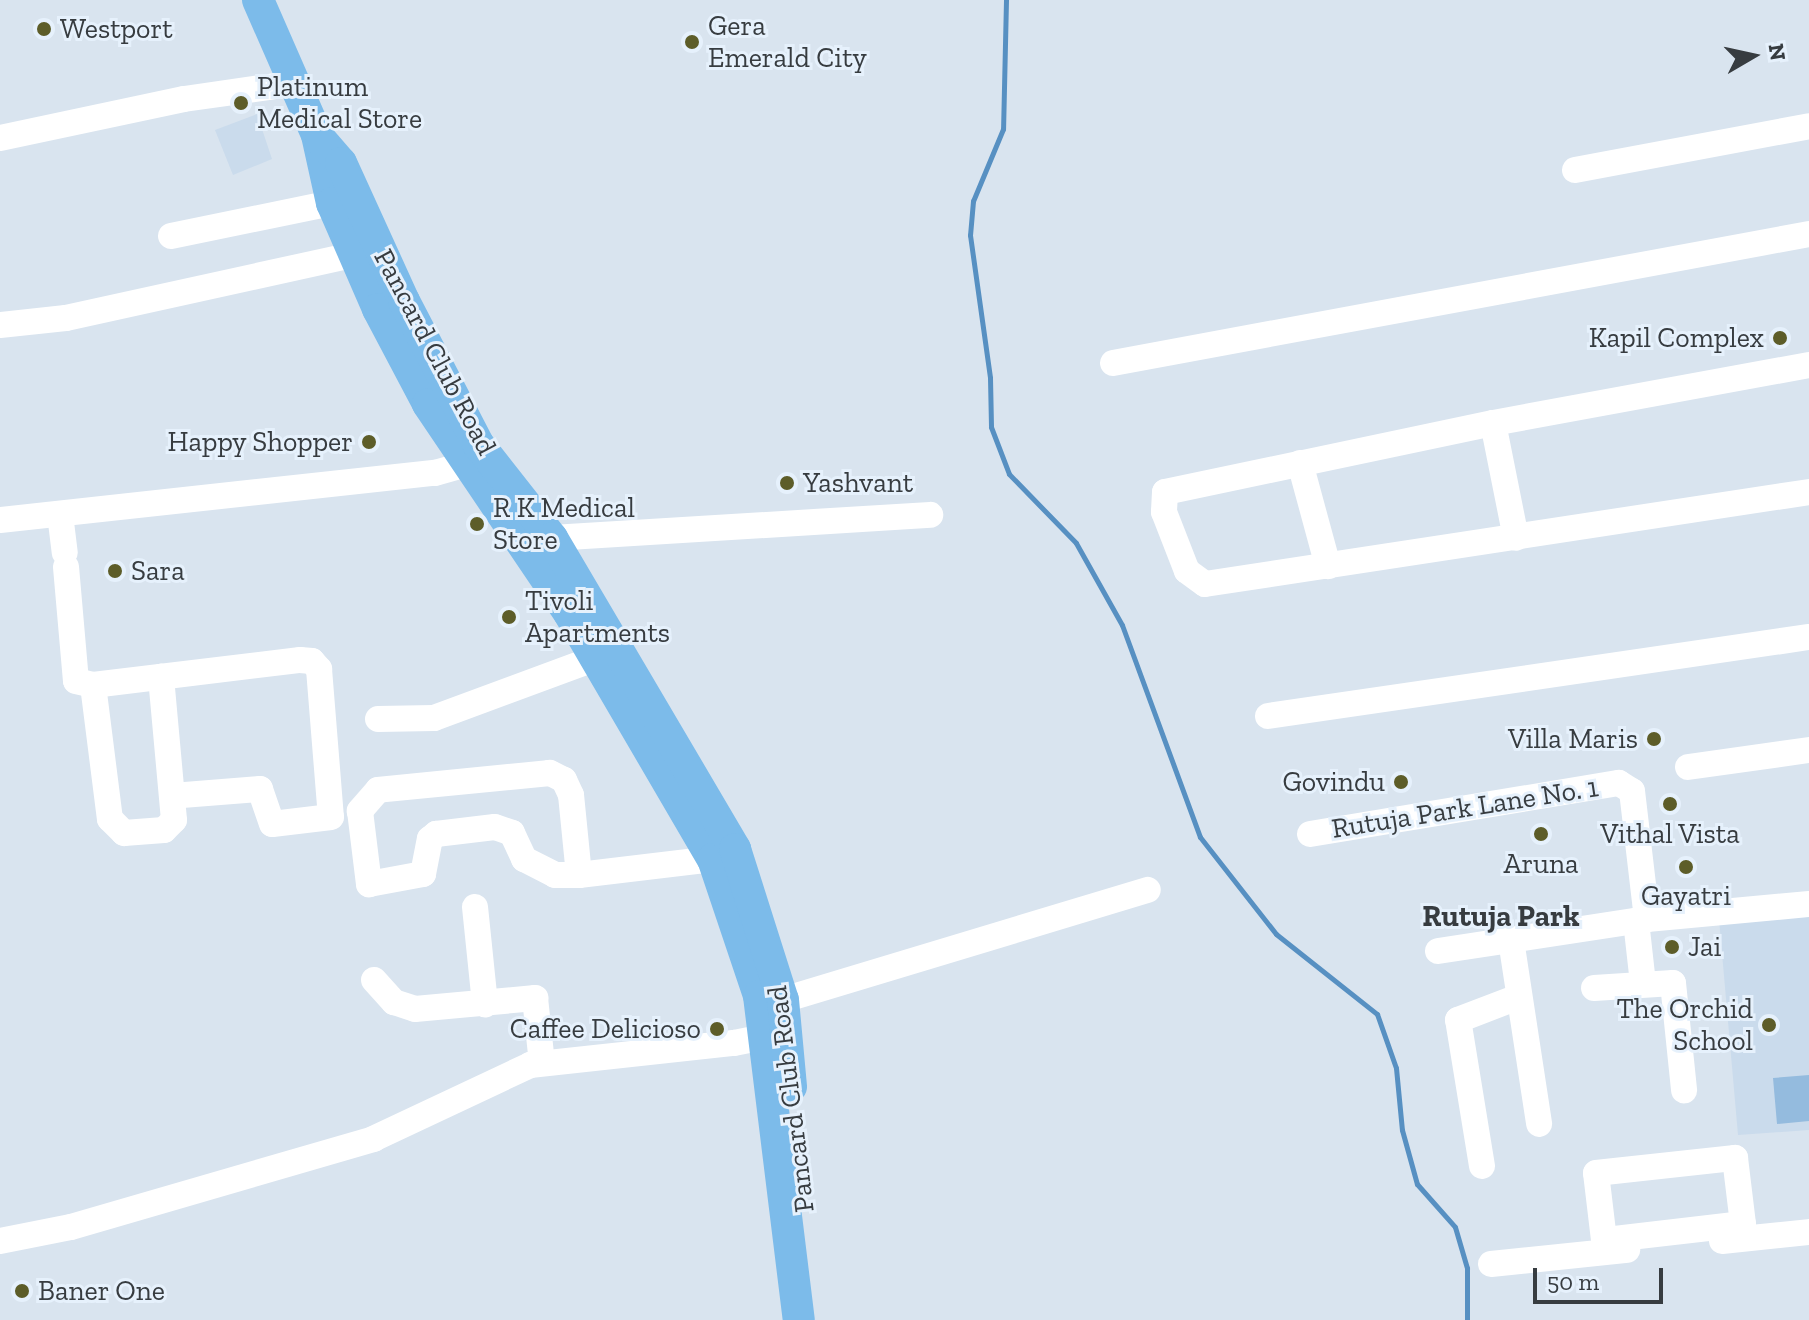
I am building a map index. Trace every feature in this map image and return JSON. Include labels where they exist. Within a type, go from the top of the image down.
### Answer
[{"type":"main road","name":"Pancard Club Road","points":[[258,0],[317,135],[332,203],[353,255],[428,404],[552,538],[735,849],[783,1000],[777,1034],[799,1320]]},
{"type":"main road","name":"Pancard Club Road","points":[[317,135],[341,163],[472,454],[713,859],[759,996],[777,1034],[821,1320]]},
{"type":"street","points":[[0,138],[184,99],[296,83]]},
{"type":"street","points":[[1575,170],[1809,126]]},
{"type":"street","points":[[171,236],[332,203]]},
{"type":"street","points":[[1113,363],[1809,234]]},
{"type":"street","points":[[0,325],[66,318],[353,255]]},
{"type":"street","points":[[1808,371],[1493,423],[1165,492],[1164,512],[1187,571],[1205,584],[1809,492]]},
{"type":"street","points":[[1493,423],[1516,538]]},
{"type":"street","points":[[0,520],[435,473],[472,454]]},
{"type":"street","points":[[1300,463],[1328,566]]},
{"type":"street","points":[[60,514],[76,681],[93,685],[312,661],[319,669],[334,807],[331,817],[281,825],[267,817],[260,789],[172,796]]},
{"type":"street","points":[[552,538],[930,515]]},
{"type":"street","points":[[1268,716],[1809,637]]},
{"type":"street","points":[[378,719],[434,718],[596,658]]},
{"type":"street","points":[[93,685],[116,830],[170,827],[172,796],[161,677]]},
{"type":"street","points":[[1688,767],[1809,750]]},
{"type":"street","points":[[579,875],[571,795],[564,780],[550,773],[378,790],[360,811],[369,884],[423,874],[430,839],[436,834],[504,826],[524,859],[555,875],[579,875],[713,859]]},
{"type":"street","name":"Rutuja Park Lane No. 1","points":[[1310,834],[1619,783],[1632,791],[1641,920]]},
{"type":"street","points":[[783,1000],[1148,890]]},
{"type":"street","points":[[1438,951],[1641,920],[1809,904]]},
{"type":"street","points":[[475,907],[485,1004]]},
{"type":"street","points":[[1641,920],[1643,983]]},
{"type":"street","points":[[1511,940],[1539,1124]]},
{"type":"street","points":[[374,980],[403,1007],[432,1010],[539,997],[542,1063]]},
{"type":"street","points":[[1594,988],[1666,980],[1676,987],[1684,1090]]},
{"type":"street","points":[[1482,1166],[1458,1020],[1518,997]]},
{"type":"street","points":[[0,1241],[71,1227],[373,1139],[424,1111],[542,1063],[777,1034]]},
{"type":"street","points":[[1491,1264],[1686,1238],[1743,1224],[1735,1158],[1596,1173],[1604,1240],[1686,1238],[1809,1232]]},
{"type":"shaded area","points":[[257,114],[272,159],[233,175],[215,130]]},
{"type":"shaded area","name":"The Orchid School","points":[[1809,913],[1809,1130],[1738,1135],[1719,919]]},
{"type":"shaded area","points":[[1809,1075],[1809,1121],[1777,1124],[1773,1078]]},
{"type":"waterway","points":[[1006,0],[1003,129],[973,201],[970,235],[990,378],[991,427],[1009,474],[1076,543],[1122,625],[1200,837],[1276,934],[1377,1014],[1396,1068],[1402,1130],[1417,1184],[1455,1227],[1467,1268],[1467,1320]]},
{"type":"place","name":"Westport","points":[[44,29]]},
{"type":"place","name":"Gera Emerald City","points":[[692,42]]},
{"type":"place","name":"Platinum Medical Store","points":[[241,103]]},
{"type":"place","name":"Kapil Complex","points":[[1780,338]]},
{"type":"place","name":"Happy Shopper","points":[[369,442]]},
{"type":"place","name":"Yashvant","points":[[787,483]]},
{"type":"place","name":"R K Medical Store","points":[[477,524]]},
{"type":"place","name":"Sara","points":[[115,571]]},
{"type":"place","name":"Tivoli Apartments","points":[[509,617]]},
{"type":"place","name":"Villa Maris","points":[[1654,739]]},
{"type":"place","name":"Govindu","points":[[1401,782]]},
{"type":"place","name":"Vithal Vista","points":[[1670,804]]},
{"type":"place","name":"Aruna","points":[[1541,834]]},
{"type":"place","name":"Gayatri","points":[[1686,867]]},
{"type":"place","name":"Jai","points":[[1672,947]]},
{"type":"place","name":"The Orchid School","points":[[1769,1025]]},
{"type":"place","name":"Caffee Delicioso","points":[[717,1029]]},
{"type":"place","name":"Baner One","points":[[22,1291]]},
{"type":"district","name":"Rutuja Park","points":[[1501,916]]}]
